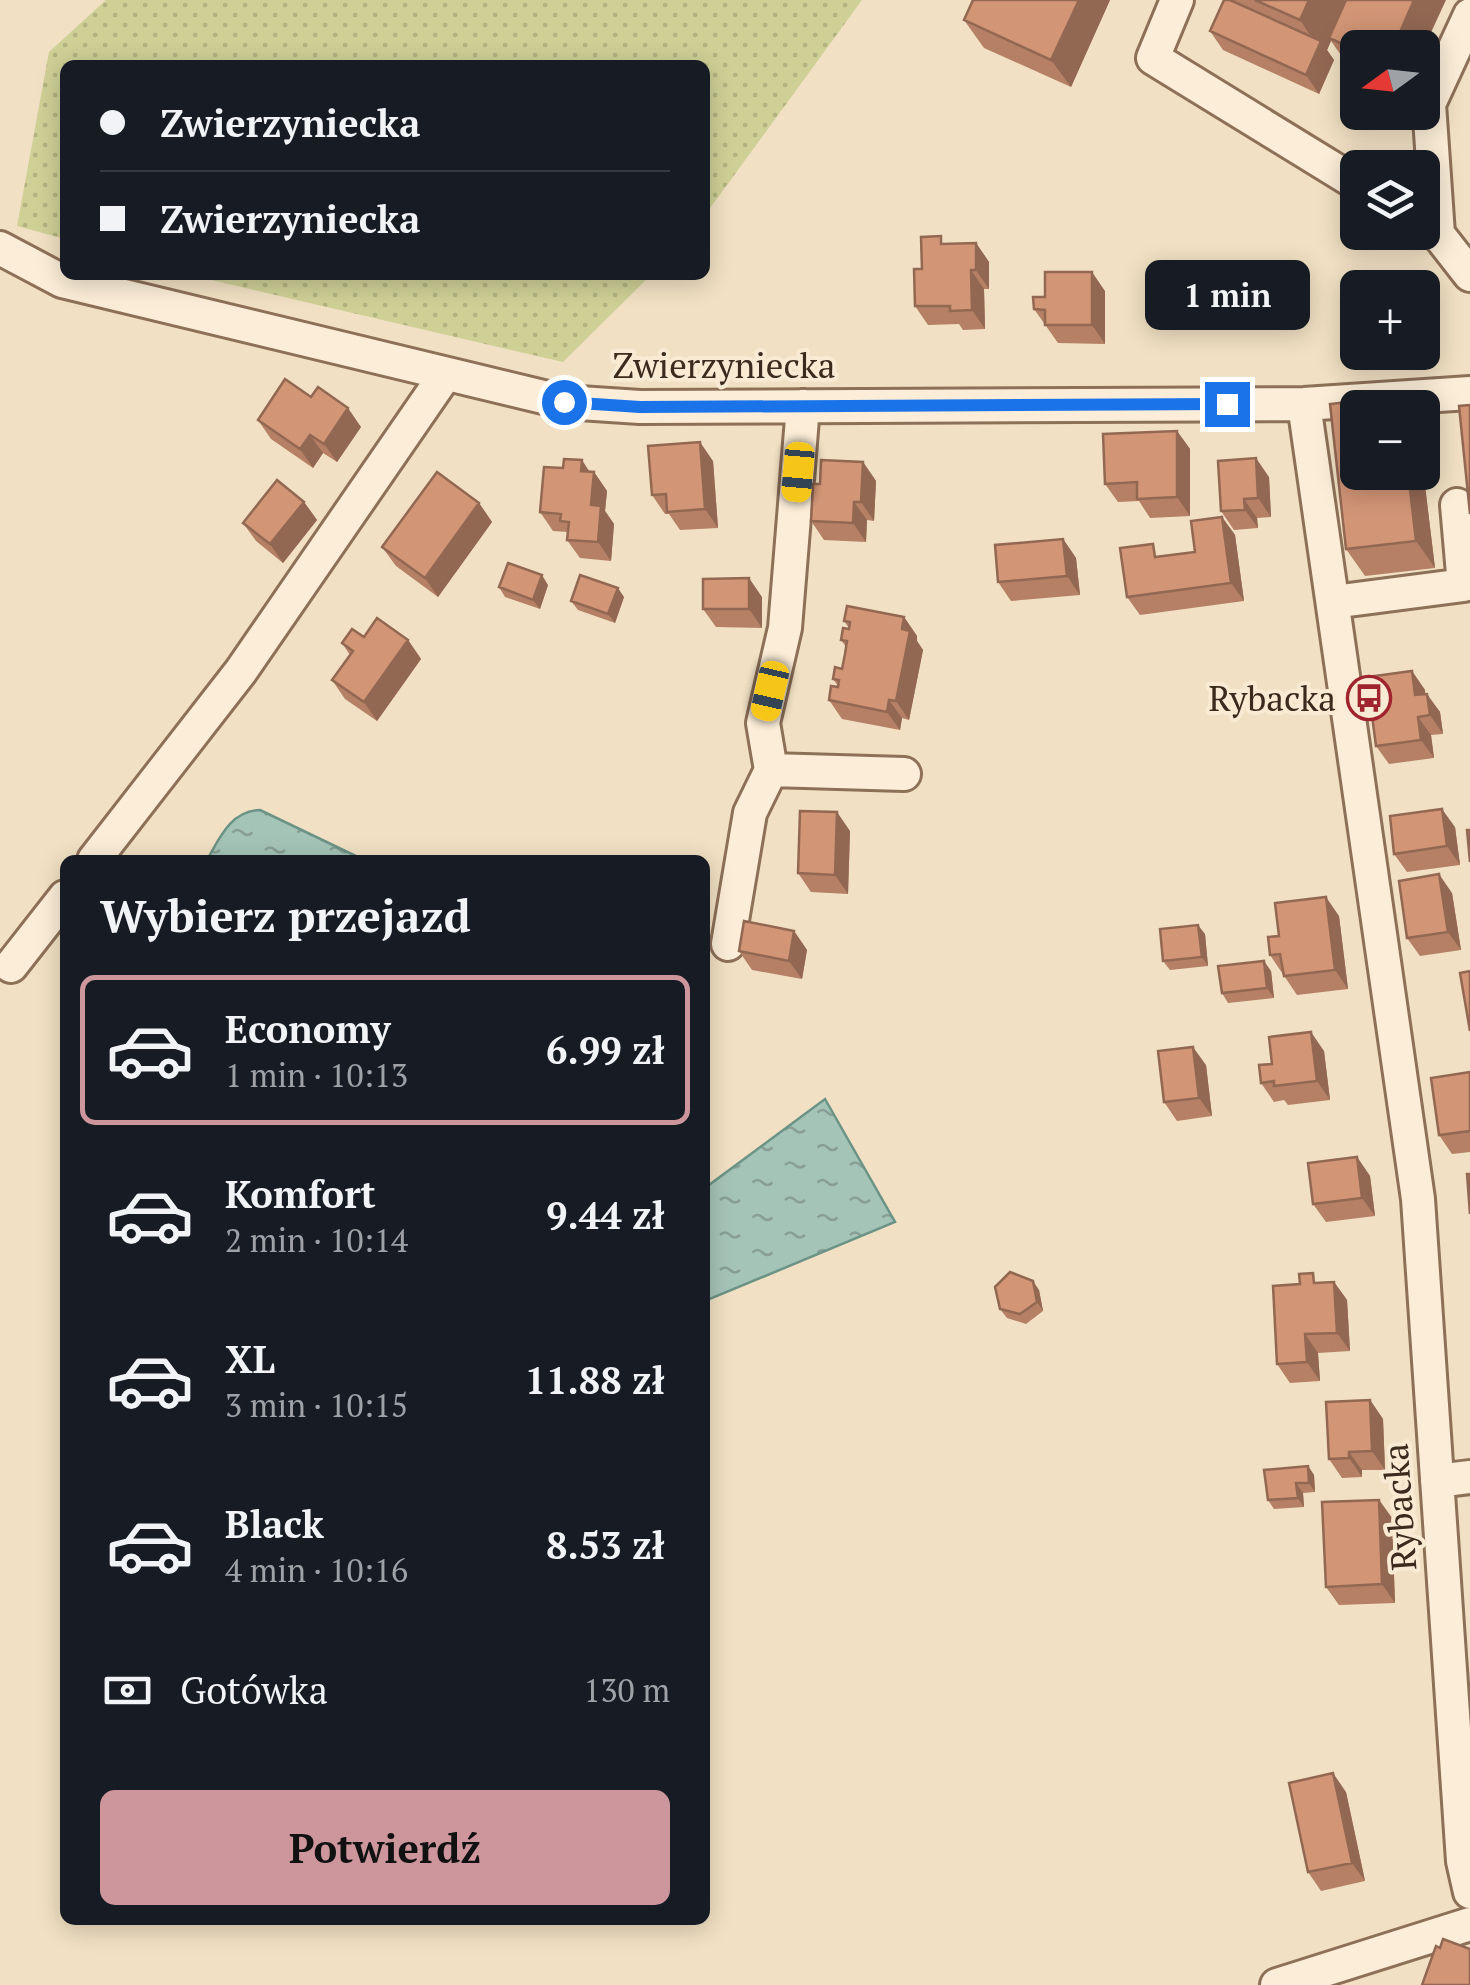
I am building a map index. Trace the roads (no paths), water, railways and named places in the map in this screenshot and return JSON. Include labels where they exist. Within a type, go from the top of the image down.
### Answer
[{"type":"street","points":[[1177,0],[1153,58],[1340,173]]},
{"type":"street","points":[[1429,150],[1429,104],[1470,15]]},
{"type":"street","points":[[1440,240],[1470,274]]},
{"type":"street","name":"Zwierzyniecka","points":[[0,248],[60,280]]},
{"type":"street","name":"Zwierzyniecka","points":[[60,280],[564,402],[640,407],[1304,404],[1470,393]]},
{"type":"street","points":[[98,855],[240,672],[445,375]]},
{"type":"street","name":"Rybacka","points":[[1304,404],[1418,1199],[1454,1479],[1463,1860],[1470,1892]]},
{"type":"street","points":[[728,944],[750,813],[770,770],[763,723],[785,628],[803,406]]},
{"type":"street","points":[[1333,602],[1464,585],[1457,505]]},
{"type":"street","points":[[770,770],[904,774]]},
{"type":"street","points":[[12,966],[60,904]]},
{"type":"street","points":[[1276,1985],[1470,1924]]},
{"type":"water","points":[[260,810],[354,855],[210,855],[234,820]]},
{"type":"water","points":[[825,1099],[895,1222],[710,1299],[710,1184]]},
{"type":"place","name":"Rybacka","points":[[1369,698]]}]
